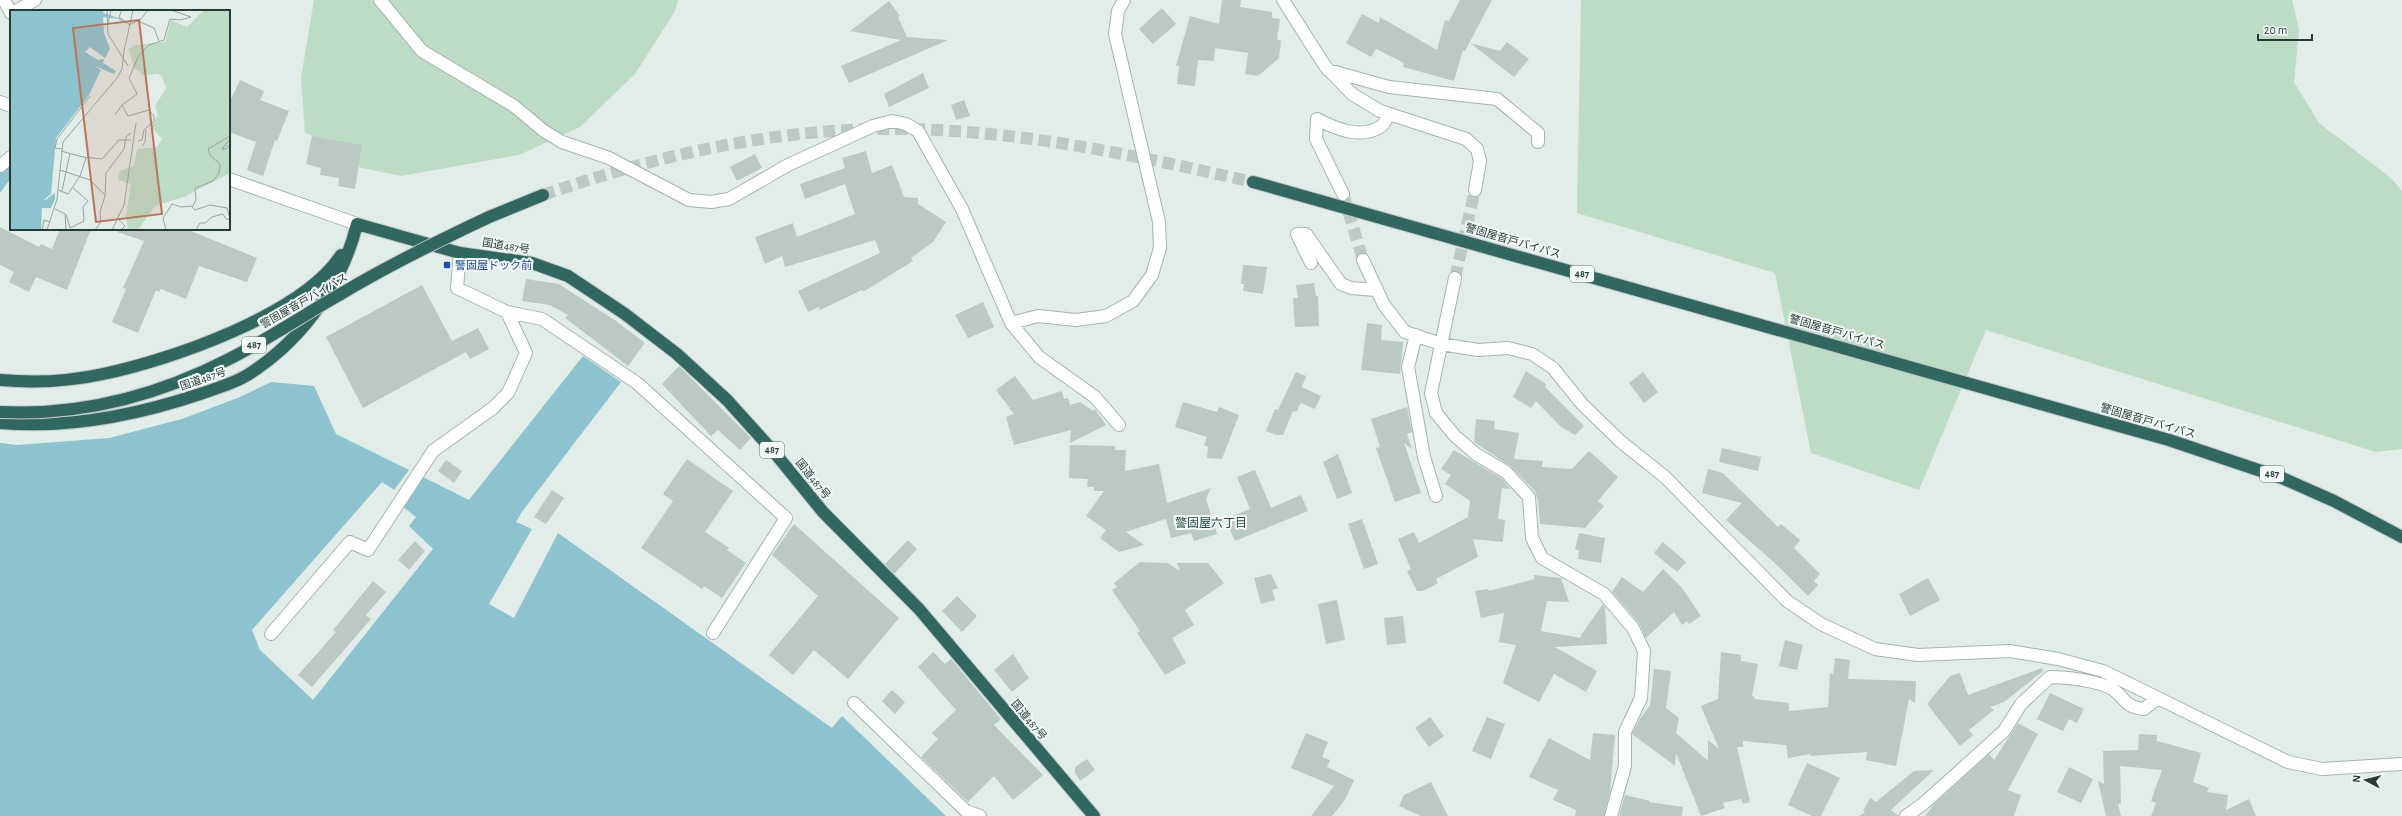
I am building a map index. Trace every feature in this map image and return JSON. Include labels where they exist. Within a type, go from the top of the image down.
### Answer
[{"type":"highway","name":"警固屋音戸バイパス","points":[[1253,182],[2134,430],[2232,460],[2282,478],[2334,501],[2402,537]]},
{"type":"highway","name":"警固屋音戸バイパス","points":[[0,412],[50,412],[108,404],[153,392],[194,376],[231,359],[392,266],[488,217],[543,195]]},
{"type":"highway","name":"国道487号","points":[[0,423],[46,425],[107,418],[182,400],[241,378],[282,349],[332,289],[352,245],[357,224],[460,253],[532,264],[568,276],[626,314],[677,354],[727,400],[774,452],[822,512],[919,609],[1094,816]]},
{"type":"highway","name":"487","points":[[0,380],[58,380],[103,374],[179,352],[218,337],[269,313],[302,294],[322,279],[343,252],[357,224]]},
{"type":"street","points":[[4,0],[10,11]]},
{"type":"street","points":[[18,10],[35,0]]},
{"type":"street","points":[[380,0],[422,51],[514,106],[550,135],[562,142],[609,158],[689,200],[711,202],[729,199],[788,165],[873,126],[892,121],[906,124],[918,131],[962,209],[1011,322],[1039,357],[1095,397],[1119,424]]},
{"type":"street","points":[[1011,322],[1038,316],[1076,320],[1106,316],[1133,301],[1152,276],[1160,248],[1159,222],[1115,34],[1118,12],[1124,0]]},
{"type":"street","points":[[1284,0],[1328,70],[1352,94],[1380,111],[1466,139],[1478,149],[1480,161],[1475,190]]},
{"type":"street","points":[[1328,70],[1389,87],[1497,99],[1538,133],[1538,142]]},
{"type":"street","points":[[0,102],[10,106]]},
{"type":"street","points":[[1343,194],[1316,139],[1317,119],[1335,129],[1363,133],[1382,127],[1389,114]]},
{"type":"street","points":[[0,166],[10,158]]},
{"type":"street","points":[[230,179],[357,224]]},
{"type":"street","points":[[1311,263],[1297,234],[1306,234],[1341,284],[1351,288],[1376,290]]},
{"type":"street","points":[[460,253],[457,288],[507,312],[542,319],[637,383],[786,518],[713,633]]},
{"type":"street","points":[[1363,260],[1384,305],[1405,332],[1441,344],[1478,350],[1508,348],[1532,354],[1553,368],[1582,404],[1620,441],[1665,477],[1788,600],[1821,624],[1875,649],[1918,655],[2010,651],[2058,659],[2103,671],[2288,762],[2322,769],[2402,764]]},
{"type":"street","points":[[1455,278],[1432,394],[1436,413],[1455,436],[1476,454],[1506,472],[1529,497],[1532,538],[1542,558],[1604,594],[1633,628],[1644,651],[1642,698],[1625,732],[1625,766],[1610,816]]},
{"type":"street","points":[[271,634],[350,542],[368,550],[434,451],[493,408],[508,394],[526,353],[507,312]]},
{"type":"street","points":[[1416,336],[1408,367],[1424,457],[1436,496]]},
{"type":"street","points":[[1906,816],[1923,804],[2004,731],[2021,704],[2050,677],[2072,677],[2113,690],[2130,707],[2144,709],[2158,698]]},
{"type":"street","points":[[854,703],[966,811],[980,816]]},
{"type":"green space","points":[[314,0],[678,0],[675,11],[635,74],[580,127],[519,155],[401,176],[335,162],[310,134],[305,133],[301,78]]},
{"type":"green space","points":[[1581,0],[2292,0],[2299,30],[2294,82],[2319,123],[2391,178],[2402,191],[2402,449],[2376,452],[1986,330],[1919,490],[1811,453],[1775,273],[1577,213]]},
{"type":"water","points":[[10,161],[10,179],[0,193],[0,172]]},
{"type":"water","points":[[583,356],[621,382],[521,513],[516,522],[532,529],[489,604],[514,618],[558,533],[832,728],[842,716],[946,816],[0,816],[0,443],[17,445],[109,438],[182,419],[240,397],[271,382],[314,386],[336,434],[409,470],[394,490],[382,482],[252,630],[260,650],[313,700],[433,549],[409,526],[416,517],[402,506],[423,477],[469,500]]},
{"type":"building","points":[[1222,0],[1241,0],[1240,7],[1272,12],[1272,18],[1280,19],[1277,39],[1281,41],[1279,58],[1258,76],[1245,74],[1248,53],[1215,48],[1214,61],[1198,60],[1195,86],[1177,84],[1179,66],[1176,66],[1190,16],[1219,24]]},
{"type":"building","points":[[1460,0],[1492,0],[1465,51],[1463,50],[1454,81],[1403,67],[1404,63],[1376,49],[1371,57],[1346,43],[1362,14],[1379,23],[1380,17],[1437,50],[1445,20],[1449,21]]},
{"type":"building","points":[[889,1],[900,16],[898,17],[907,37],[948,40],[849,83],[841,66],[901,40],[850,31]]},
{"type":"building","points":[[1162,8],[1176,24],[1153,44],[1139,29]]},
{"type":"building","points":[[1507,42],[1529,59],[1514,77],[1470,43],[1500,51]]},
{"type":"building","points":[[923,73],[929,88],[889,107],[884,94]]},
{"type":"building","points":[[240,80],[264,91],[260,100],[289,111],[277,141],[275,140],[263,176],[247,170],[256,142],[230,132],[230,101]]},
{"type":"building","points":[[964,100],[970,116],[956,120],[951,105]]},
{"type":"building","points":[[312,136],[362,145],[355,189],[338,186],[339,178],[320,175],[321,168],[306,164]]},
{"type":"building","points":[[866,151],[872,173],[892,165],[904,197],[918,198],[918,204],[946,222],[933,242],[911,258],[913,261],[863,292],[862,290],[820,310],[819,307],[808,312],[798,291],[880,253],[875,240],[785,267],[782,256],[765,264],[755,237],[793,223],[797,237],[855,214],[845,184],[805,199],[800,184],[845,168],[842,158]]},
{"type":"building","points":[[755,154],[762,168],[737,181],[730,167]]},
{"type":"building","points":[[0,227],[39,247],[41,244],[52,249],[60,230],[91,230],[67,290],[36,277],[29,292],[9,282],[14,272],[0,265]]},
{"type":"building","points":[[118,230],[188,230],[257,258],[247,282],[199,266],[186,299],[161,289],[159,292],[156,290],[138,333],[112,322],[126,289],[123,288],[144,241],[117,232]]},
{"type":"building","points":[[1243,265],[1267,267],[1263,294],[1243,291],[1244,284],[1241,284]]},
{"type":"building","points":[[526,279],[559,284],[616,321],[645,343],[628,366],[565,318],[568,315],[550,305],[522,301]]},
{"type":"building","points":[[1314,283],[1316,296],[1318,296],[1319,326],[1295,327],[1293,298],[1298,298],[1296,285]]},
{"type":"building","points":[[422,285],[452,341],[478,328],[489,349],[470,359],[466,352],[363,408],[326,337]]},
{"type":"building","points":[[983,302],[994,327],[968,338],[955,315]]},
{"type":"building","points":[[1367,323],[1382,325],[1381,340],[1403,342],[1400,374],[1361,370]]},
{"type":"building","points":[[679,366],[751,438],[740,450],[718,430],[711,436],[662,384]]},
{"type":"building","points":[[1526,371],[1546,384],[1545,387],[1584,426],[1575,435],[1560,426],[1536,401],[1531,408],[1513,397]]},
{"type":"building","points":[[1296,372],[1306,376],[1302,387],[1321,396],[1315,409],[1301,403],[1296,412],[1293,411],[1283,435],[1277,435],[1266,431],[1275,409],[1278,410]]},
{"type":"building","points":[[1643,372],[1658,392],[1644,403],[1629,383]]},
{"type":"building","points":[[1015,376],[1033,400],[1062,391],[1064,399],[1068,398],[1070,405],[1080,402],[1093,411],[1095,409],[1106,425],[1070,443],[1071,430],[1014,445],[1006,417],[1014,414],[996,390]]},
{"type":"building","points":[[1183,402],[1217,412],[1219,407],[1239,415],[1222,459],[1207,458],[1208,447],[1204,445],[1207,437],[1175,427]]},
{"type":"building","points":[[1407,407],[1412,432],[1407,434],[1412,449],[1404,443],[1421,493],[1395,502],[1376,448],[1380,447],[1371,419]]},
{"type":"building","points":[[1476,419],[1495,421],[1494,429],[1519,433],[1514,459],[1543,461],[1542,467],[1572,469],[1589,451],[1618,477],[1598,501],[1604,506],[1585,528],[1540,524],[1538,500],[1535,491],[1510,466],[1474,442]]},
{"type":"building","points":[[1070,445],[1115,446],[1115,450],[1126,450],[1125,471],[1159,464],[1167,503],[1211,488],[1206,499],[1217,534],[1194,541],[1191,533],[1171,538],[1166,519],[1126,532],[1144,545],[1119,552],[1100,538],[1106,530],[1086,516],[1104,491],[1094,491],[1094,487],[1087,487],[1088,479],[1069,478]]},
{"type":"building","points":[[1722,448],[1761,457],[1758,471],[1719,462]]},
{"type":"building","points":[[1454,450],[1501,478],[1511,489],[1502,488],[1498,519],[1505,520],[1503,542],[1473,539],[1478,557],[1436,579],[1438,583],[1423,591],[1417,591],[1407,571],[1411,569],[1398,539],[1414,532],[1419,543],[1468,517],[1470,501],[1445,484],[1451,475],[1441,469]]},
{"type":"building","points":[[1338,454],[1352,493],[1337,499],[1323,462]]},
{"type":"building","points":[[687,459],[733,491],[705,532],[729,548],[727,550],[746,563],[722,598],[704,586],[702,589],[641,548],[673,501],[663,494]]},
{"type":"building","points":[[446,460],[462,471],[454,483],[438,471]]},
{"type":"building","points":[[1708,469],[1723,473],[1778,527],[1781,524],[1800,540],[1794,548],[1820,574],[1814,581],[1818,585],[1808,596],[1778,566],[1726,520],[1742,503],[1702,493]]},
{"type":"building","points":[[1255,470],[1271,508],[1301,495],[1308,511],[1235,541],[1225,519],[1250,509],[1237,477]]},
{"type":"building","points":[[552,490],[564,498],[546,524],[534,517]]},
{"type":"building","points":[[1362,519],[1378,564],[1364,569],[1348,524]]},
{"type":"building","points":[[794,524],[899,618],[848,679],[814,650],[793,675],[769,655],[818,596],[772,555]]},
{"type":"building","points":[[1579,533],[1605,538],[1601,563],[1578,559],[1579,550],[1575,550]]},
{"type":"building","points":[[908,540],[917,549],[894,574],[885,564]]},
{"type":"building","points":[[415,541],[425,551],[409,570],[398,560]]},
{"type":"building","points":[[1663,542],[1686,562],[1677,572],[1654,553]]},
{"type":"building","points":[[1140,562],[1168,563],[1180,571],[1177,563],[1208,563],[1224,583],[1185,610],[1194,625],[1172,638],[1186,663],[1165,675],[1137,633],[1140,631],[1112,590],[1117,587],[1114,583]]},
{"type":"building","points":[[1663,569],[1682,588],[1701,616],[1689,624],[1687,621],[1682,625],[1674,612],[1646,638],[1639,623],[1612,592],[1622,577],[1643,592]]},
{"type":"building","points":[[1271,574],[1278,588],[1272,590],[1275,600],[1261,604],[1254,578]]},
{"type":"building","points":[[1534,575],[1561,578],[1569,602],[1547,601],[1541,631],[1581,638],[1581,635],[1603,604],[1605,607],[1607,644],[1555,647],[1597,671],[1586,692],[1554,674],[1539,702],[1503,683],[1516,645],[1499,642],[1504,613],[1481,618],[1475,591],[1488,589],[1489,591],[1534,579]]},
{"type":"building","points":[[1928,578],[1940,600],[1910,616],[1899,594]]},
{"type":"building","points":[[373,581],[386,592],[366,615],[371,619],[312,687],[298,675],[336,632],[333,630]]},
{"type":"building","points":[[957,596],[977,616],[962,632],[942,611]]},
{"type":"building","points":[[1337,600],[1345,640],[1326,644],[1318,604]]},
{"type":"building","points":[[1403,616],[1406,643],[1387,645],[1384,618]]},
{"type":"building","points":[[1785,640],[1803,645],[1797,670],[1779,666]]},
{"type":"building","points":[[933,652],[945,664],[951,659],[1001,719],[994,725],[1043,775],[1013,800],[994,776],[968,802],[921,757],[938,739],[932,733],[956,710],[918,667]]},
{"type":"building","points":[[1721,652],[1741,655],[1741,661],[1758,664],[1752,696],[1755,697],[1754,699],[1789,703],[1789,711],[1828,707],[1830,673],[1833,674],[1835,658],[1850,660],[1848,679],[1916,681],[1915,703],[1909,699],[1896,766],[1866,760],[1867,752],[1810,756],[1811,754],[1788,758],[1786,745],[1743,741],[1743,747],[1737,747],[1750,802],[1743,804],[1741,799],[1723,803],[1725,808],[1701,816],[1676,753],[1675,766],[1632,734],[1650,705],[1654,669],[1671,671],[1666,708],[1679,718],[1676,733],[1708,761],[1708,740],[1719,749],[1701,706],[1718,699]]},
{"type":"building","points":[[1013,654],[1029,678],[1012,692],[994,670]]},
{"type":"building","points":[[2042,668],[2043,671],[2004,702],[1990,707],[1994,710],[1969,730],[1973,735],[1960,746],[1927,704],[1950,676],[1960,673],[1968,695]]},
{"type":"building","points":[[892,690],[905,702],[895,714],[882,701]]},
{"type":"building","points":[[2050,693],[2084,709],[2077,723],[2069,719],[2063,731],[2037,719]]},
{"type":"building","points":[[1430,717],[1444,736],[1429,747],[1415,728]]},
{"type":"building","points":[[1487,717],[1505,724],[1491,759],[1472,751]]},
{"type":"building","points":[[2018,723],[2038,734],[2008,790],[2021,795],[2014,816],[1925,816],[1934,804],[1989,754],[1994,760]]},
{"type":"building","points":[[1306,733],[1328,742],[1322,757],[1330,760],[1327,767],[1354,780],[1345,800],[1332,816],[1311,816],[1334,786],[1291,768]]},
{"type":"building","points":[[1593,733],[1615,735],[1610,792],[1604,816],[1575,816],[1576,810],[1553,800],[1558,790],[1529,777],[1549,738],[1590,760]]},
{"type":"building","points":[[2139,734],[2157,735],[2157,741],[2201,753],[2193,782],[2209,788],[2207,792],[2228,795],[2226,810],[2249,799],[2256,816],[2151,816],[2156,803],[2151,801],[2162,770],[2120,766],[2121,803],[2118,804],[2121,816],[2106,816],[2098,781],[2104,784],[2103,751],[2138,750]]},
{"type":"building","points":[[1087,759],[1095,770],[1080,781],[1075,773],[1075,767]]},
{"type":"building","points":[[1807,763],[1840,778],[1821,816],[1812,816],[1788,805]]},
{"type":"building","points":[[2069,767],[2093,779],[2081,803],[2057,792]]},
{"type":"building","points":[[1934,770],[1891,810],[1899,816],[1859,816],[1865,812],[1863,811],[1870,798],[1876,802],[1914,771]]},
{"type":"building","points":[[1431,782],[1448,816],[1421,816],[1399,806],[1404,795]]},
{"type":"building","points":[[1625,795],[1650,801],[1649,802],[1683,807],[1682,816],[1619,816]]},
{"type":"tunnel","points":[[543,195],[630,168],[720,146],[765,138],[811,133],[902,129],[946,130],[1035,139],[1122,154],[1253,182]]},
{"type":"tunnel","points":[[1455,278],[1475,190]]},
{"type":"tunnel","points":[[1343,194],[1363,260]]},
{"type":"place","name":"警固屋ドック前","points":[[447,265]]},
{"type":"district","name":"警固屋六丁目","points":[[1211,523]]}]
